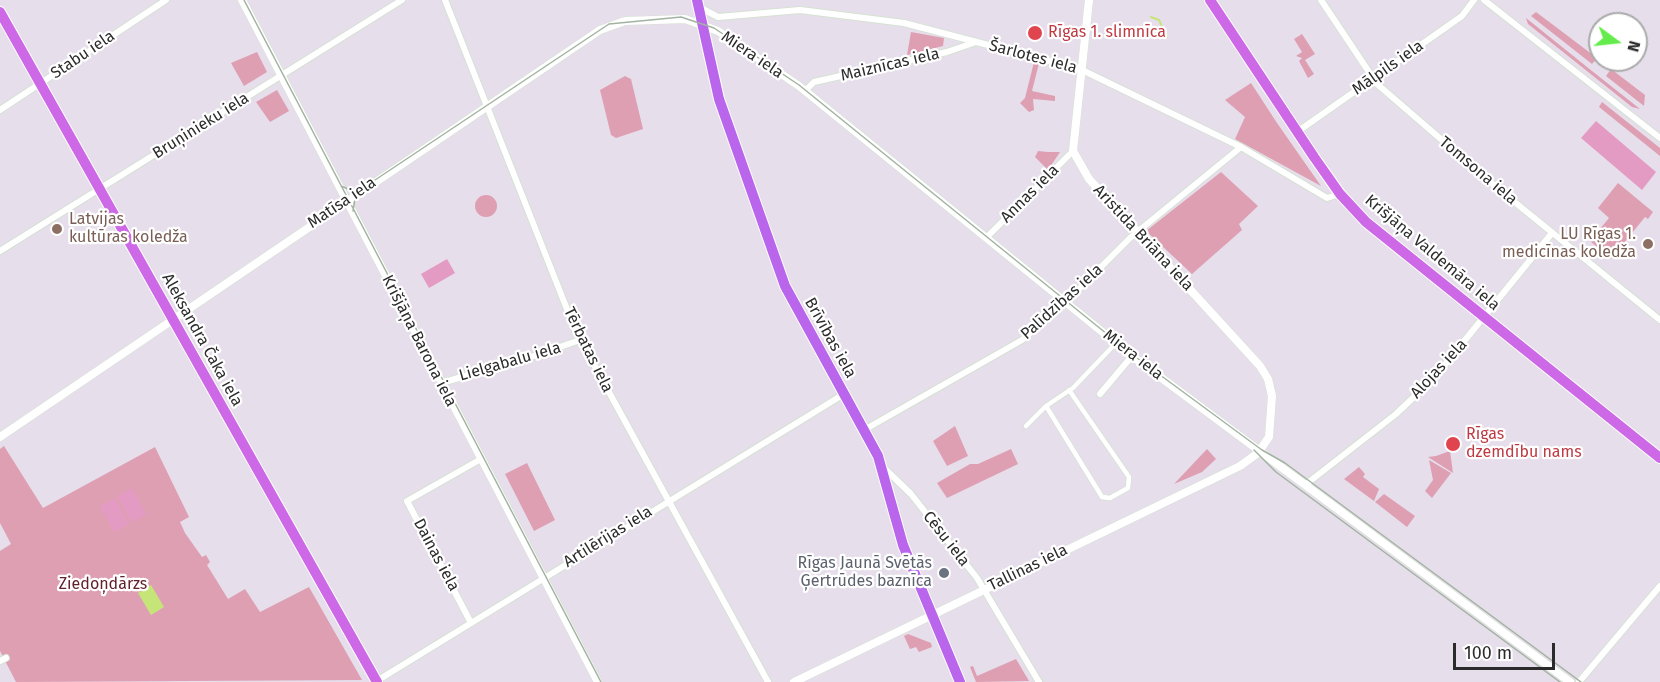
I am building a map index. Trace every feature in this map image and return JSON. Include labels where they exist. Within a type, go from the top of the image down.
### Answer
[{"type":"highway","name":"Brīvības iela","points":[[698,3],[719,99],[785,286],[882,466],[903,545],[960,682]]},
{"type":"main road","name":"Krišjāņa Valdemāra iela","points":[[1210,0],[1340,194],[1366,222],[1660,458]]},
{"type":"main road","name":"Aleksandra Čaka iela","points":[[0,12],[376,682]]},
{"type":"street","name":"Stabu iela","points":[[0,110],[166,0]]},
{"type":"street","name":"Krišjāņa Barona iela","points":[[242,0],[598,682]]},
{"type":"street","name":"Bruņinieku iela","points":[[0,250],[402,0]]},
{"type":"street","name":"Tērbatas iela","points":[[445,0],[580,340],[768,682]]},
{"type":"street","points":[[1073,151],[1089,0]]},
{"type":"street","name":"Tomsona iela","points":[[1321,0],[1373,79],[1552,233],[1660,320]]},
{"type":"street","name":"Mālpils iela","points":[[1297,132],[1462,16],[1474,0]]},
{"type":"street","points":[[1484,0],[1660,138]]},
{"type":"street","name":"Šarlotes iela","points":[[698,3],[718,18],[800,10],[904,23],[1080,69],[1241,147],[1327,198],[1340,194]]},
{"type":"street","name":"Matīsa iela","points":[[0,437],[346,200],[609,25],[668,18],[701,25]]},
{"type":"street","name":"Miera iela","points":[[701,25],[729,38],[805,91],[1067,301],[1132,356],[1570,682]]},
{"type":"street","name":"Maiznīcas iela","points":[[805,91],[814,82],[948,52],[977,42]]},
{"type":"street","name":"Palīdzības iela","points":[[864,430],[1022,340],[1067,301],[1138,232],[1241,147]]},
{"type":"street","name":"Aristida Briāna iela","points":[[1073,151],[1089,179],[1264,373],[1272,396],[1272,421],[1269,437],[1260,452]]},
{"type":"street","name":"Annas iela","points":[[987,237],[1073,151]]},
{"type":"street","name":"Alojas iela","points":[[1305,485],[1414,397],[1454,355],[1552,233]]},
{"type":"street","name":"Lielgabalu iela","points":[[441,383],[525,359],[580,340]]},
{"type":"street","points":[[1026,426],[1046,406],[1069,390],[1116,343]]},
{"type":"street","points":[[1100,394],[1132,356]]},
{"type":"street","points":[[1046,406],[1102,497],[1110,498],[1128,488],[1129,477],[1069,390]]},
{"type":"street","name":"Artilērijas iela","points":[[376,682],[470,621],[844,394]]},
{"type":"street","name":"Tallinas iela","points":[[794,682],[1240,466],[1260,452]]},
{"type":"street","name":"Dainas iela","points":[[470,621],[407,501],[481,459]]},
{"type":"street","name":"Cēsu iela","points":[[882,466],[911,494],[984,589],[1039,682]]},
{"type":"street","points":[[1579,682],[1660,586]]},
{"type":"green space","points":[[1536,12],[1588,51],[1588,61],[1531,16]]},
{"type":"green space","points":[[1526,18],[1588,67],[1588,72],[1528,24]]},
{"type":"green space","points":[[911,32],[944,38],[943,46],[907,55]]},
{"type":"green space","points":[[1302,34],[1315,54],[1305,60],[1314,74],[1308,78],[1299,61],[1302,58],[1296,56],[1302,52],[1294,39]]},
{"type":"green space","points":[[257,52],[267,72],[244,86],[231,63]]},
{"type":"green space","points":[[1034,62],[1039,63],[1032,91],[1055,96],[1055,101],[1033,99],[1034,110],[1029,112],[1020,103],[1025,98]]},
{"type":"green space","points":[[1588,72],[1594,72],[1640,109],[1632,107]]},
{"type":"green space","points":[[1609,72],[1615,72],[1645,95],[1644,106],[1606,76]]},
{"type":"green space","points":[[625,76],[631,79],[643,129],[616,138],[611,135],[600,90]]},
{"type":"green space","points":[[1251,83],[1321,186],[1235,139],[1245,117],[1225,100]]},
{"type":"green space","points":[[277,90],[289,111],[270,122],[256,102]]},
{"type":"green space","points":[[1602,102],[1660,148],[1660,156],[1599,107]]},
{"type":"green space","points":[[1038,151],[1060,152],[1048,170],[1035,157]]},
{"type":"green space","points":[[1221,172],[1258,206],[1239,224],[1242,230],[1192,274],[1146,231]]},
{"type":"green space","points":[[1618,183],[1653,212],[1648,219],[1645,217],[1611,259],[1590,241],[1609,218],[1598,208]]},
{"type":"green space","points":[[486,195],[494,198],[497,206],[494,214],[486,217],[478,214],[475,206],[478,198]]},
{"type":"green space","points":[[955,426],[968,456],[947,466],[933,441]]},
{"type":"green space","name":"Ziedoņdārzs","points":[[4,446],[43,508],[155,447],[189,517],[180,522],[185,533],[202,557],[206,555],[210,562],[207,565],[228,599],[245,589],[260,612],[309,587],[362,680],[16,682],[0,651],[0,551],[11,544],[0,523],[0,449]]},
{"type":"green space","points":[[1011,449],[1018,464],[947,498],[937,483],[970,464],[978,464]]},
{"type":"green space","points":[[1207,449],[1216,459],[1202,472],[1174,484]]},
{"type":"green space","points":[[1450,451],[1453,473],[1428,457],[1436,456]]},
{"type":"green space","points":[[1429,460],[1451,473],[1432,498],[1425,491],[1433,480]]},
{"type":"green space","points":[[527,463],[555,520],[534,531],[505,474]]},
{"type":"green space","points":[[1359,467],[1365,474],[1363,477],[1379,489],[1374,501],[1344,479]]},
{"type":"green space","points":[[1384,494],[1415,516],[1407,527],[1375,502]]},
{"type":"green space","points":[[908,634],[931,643],[932,647],[919,652],[916,647],[910,649],[904,636]]},
{"type":"green space","points":[[1016,659],[1029,681],[976,682],[970,667],[973,666],[977,676]]},
{"type":"shaded area","points":[[1596,121],[1656,172],[1642,190],[1581,138]]},
{"type":"shaded area","points":[[447,259],[455,273],[429,288],[421,274]]},
{"type":"shaded area","points":[[132,488],[146,514],[132,523],[117,496]]},
{"type":"shaded area","points":[[115,498],[129,524],[114,532],[100,506]]},
{"type":"shaded area","points":[[151,585],[164,607],[151,615],[138,593]]},
{"type":"waterway","points":[[1151,17],[1159,20],[1167,37]]},
{"type":"tram line","points":[[244,0],[601,682]]},
{"type":"tram line","points":[[341,186],[353,191],[363,188],[609,24],[681,17],[714,28],[799,85],[1133,355],[1262,450],[1285,463],[1581,682]]},
{"type":"tram line","points":[[353,211],[355,199],[367,189]]},
{"type":"tram line","points":[[1254,450],[1276,472],[1560,682]]},
{"type":"place","name":"Rīgas 1. slimnīca","points":[[1035,33]]},
{"type":"place","name":"Latvijas kultūras koledža","points":[[57,229]]},
{"type":"place","name":"LU Rīgas 1. medicīnas koledža","points":[[1648,244]]},
{"type":"place","name":"Rīgas dzemdību nams","points":[[1453,444]]},
{"type":"place","name":"Rīgas Jaunā Svētās Ģertrūdes baznīca","points":[[944,573]]}]
